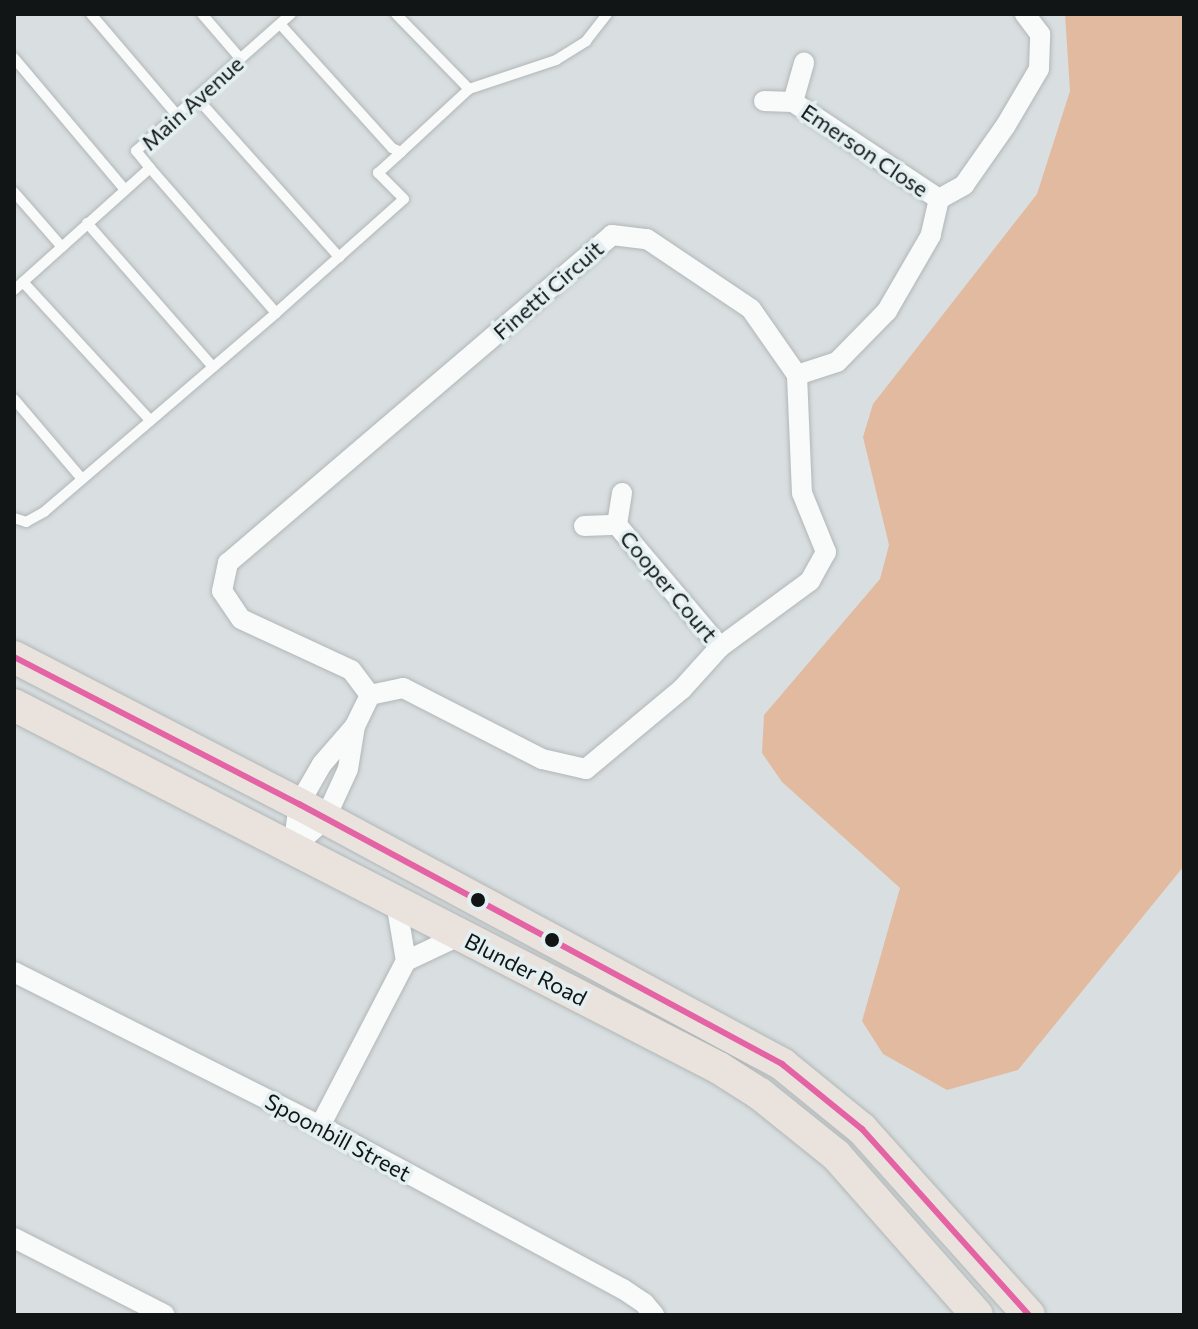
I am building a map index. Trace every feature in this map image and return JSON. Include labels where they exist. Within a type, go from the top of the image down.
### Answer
[{"type":"main road","name":"Blunder Road","points":[[14,657],[312,812],[782,1064],[826,1096],[873,1140],[1029,1315]]},
{"type":"main road","name":"Blunder Road","points":[[14,705],[719,1068],[772,1103],[836,1155],[977,1315]]},
{"type":"street","points":[[939,199],[964,185],[1006,125],[1039,69],[1040,34],[1025,14]]},
{"type":"street","name":"Emerson Close","points":[[793,102],[804,63]]},
{"type":"street","name":"Emerson Close","points":[[764,101],[793,102],[939,199],[931,235],[887,311],[837,362],[797,375]]},
{"type":"street","name":"Finetti Circuit","points":[[370,695],[351,670],[241,619],[222,591],[228,563],[612,235],[647,239],[751,309],[797,375]]},
{"type":"street","points":[[293,848],[312,812],[322,764],[355,726],[370,695],[403,688],[542,759],[586,769],[682,689],[720,647],[810,581],[826,552],[802,493],[797,375]]},
{"type":"street","name":"Cooper Court","points":[[622,493],[617,525],[720,647]]},
{"type":"street","name":"Cooper Court","points":[[584,526],[617,525]]},
{"type":"street","points":[[293,848],[312,812],[348,769],[355,726]]},
{"type":"street","points":[[320,1126],[406,961],[396,902]]},
{"type":"street","points":[[406,961],[461,935]]},
{"type":"street","name":"Spoonbill Street","points":[[14,972],[320,1126],[623,1289],[644,1303],[654,1315]]},
{"type":"street","points":[[14,1238],[165,1315]]},
{"type":"lane","points":[[91,14],[176,114]]},
{"type":"lane","points":[[202,14],[240,58]]},
{"type":"lane","name":"Main Avenue","points":[[18,286],[150,168],[136,151],[291,14]]},
{"type":"lane","points":[[396,14],[469,89]]},
{"type":"lane","points":[[14,518],[26,522],[44,512],[404,199],[378,173],[469,89],[556,60],[586,41],[607,14]]},
{"type":"lane","points":[[280,24],[392,148],[401,152]]},
{"type":"lane","points":[[14,58],[125,190]]},
{"type":"lane","points":[[196,97],[339,257]]},
{"type":"lane","points":[[150,168],[276,313]]},
{"type":"lane","points":[[14,192],[62,247]]},
{"type":"lane","points":[[87,223],[213,367]]},
{"type":"lane","points":[[18,286],[150,420]]},
{"type":"lane","points":[[14,399],[82,479]]},
{"type":"shaded area","points":[[1065,14],[1184,14],[1184,866],[1018,1070],[947,1090],[883,1054],[862,1021],[900,888],[782,782],[762,753],[764,715],[880,579],[889,545],[863,437],[873,404],[1037,194],[1070,91]]},
{"type":"transit line","points":[[14,657],[299,804],[782,1064],[862,1129],[1029,1315]]}]
